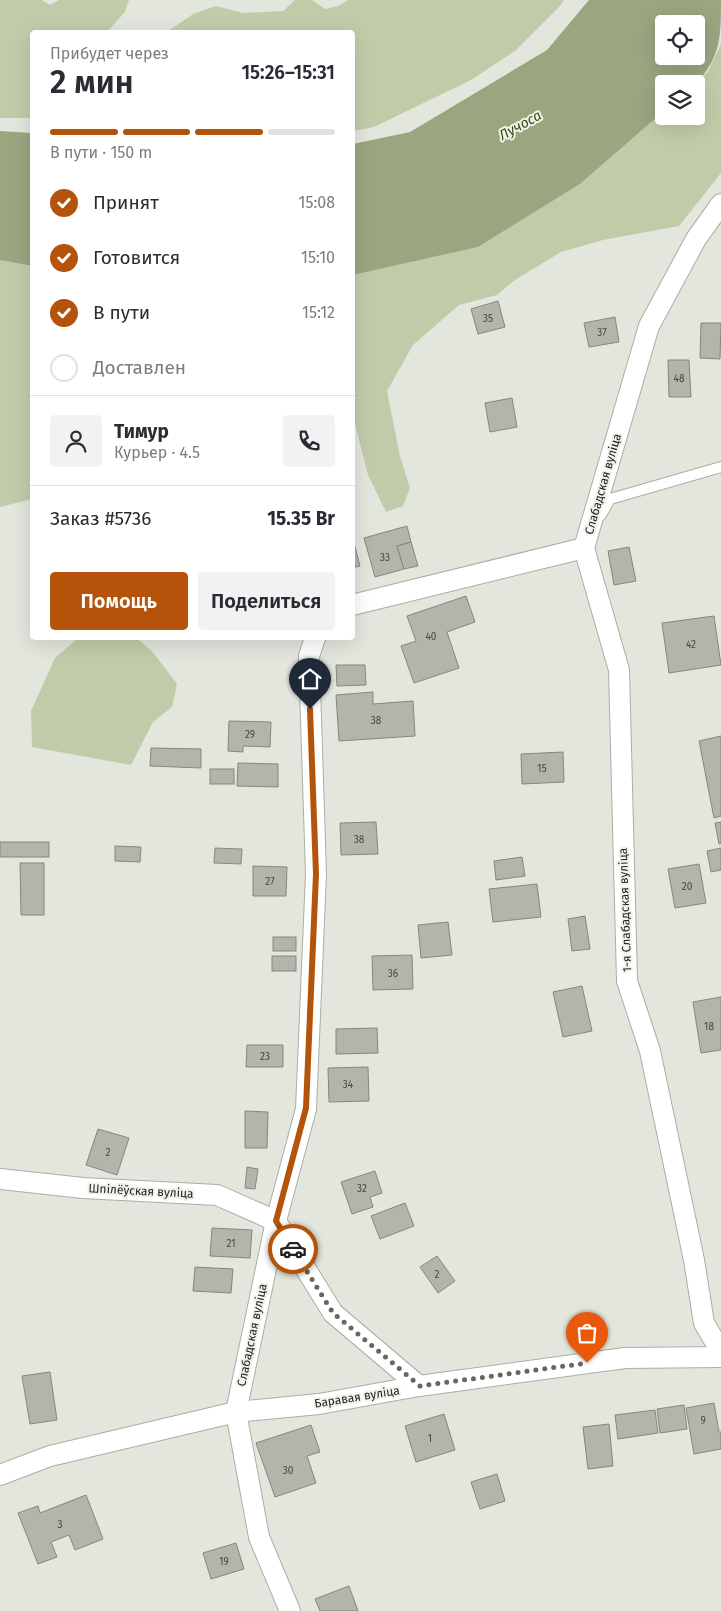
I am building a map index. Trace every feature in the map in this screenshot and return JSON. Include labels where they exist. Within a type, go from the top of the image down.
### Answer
[{"type":"street","name":"Слабадская вуліца","points":[[355,604],[584,548],[650,326],[696,239],[721,204]]},
{"type":"street","name":"1-я Слабадская вуліца","points":[[584,548],[619,670],[627,981],[650,1051],[694,1260],[704,1323],[721,1352]]},
{"type":"street","name":"Слабадская вуліца","points":[[290,1611],[259,1538],[236,1412],[276,1221],[306,1108],[316,874],[309,656],[314,640]]},
{"type":"street","name":"Шпілёўская вуліца","points":[[0,1179],[83,1188],[217,1195],[276,1221]]},
{"type":"street","points":[[276,1221],[333,1313],[420,1386]]},
{"type":"street","name":"Баравая вуліца","points":[[0,1475],[50,1456],[236,1412],[319,1404],[420,1386],[625,1358],[721,1357]]},
{"type":"lane","points":[[584,548],[610,499],[721,467]]},
{"type":"shaded area","points":[[0,0],[42,0],[50,5],[59,0],[129,0],[125,12],[109,30],[30,30],[30,118],[0,118]]},
{"type":"shaded area","points":[[295,0],[312,0],[325,9],[338,6],[348,0],[564,0],[515,51],[471,80],[374,127],[355,131],[355,30],[170,30],[193,14],[216,6],[243,13],[283,11]]},
{"type":"shaded area","points":[[721,44],[721,173],[679,226],[603,240],[561,252],[515,280],[497,295],[459,305],[413,345],[387,391],[400,456],[410,488],[403,506],[386,512],[368,475],[355,424],[355,275],[478,247],[580,184],[655,119],[655,125],[705,125],[705,75]]},
{"type":"shaded area","points":[[0,260],[30,266],[30,500],[0,507]]},
{"type":"shaded area","points":[[76,640],[138,640],[152,651],[177,684],[172,707],[153,722],[131,765],[32,747],[31,711],[55,658]]},
{"type":"water","name":"Лучоса","points":[[589,0],[721,0],[721,25],[718,46],[710,65],[703,75],[655,75],[655,119],[580,184],[478,247],[355,275],[355,144],[410,132],[547,50]]},
{"type":"water","points":[[0,131],[30,133],[30,266],[0,260]]},
{"type":"building","points":[[498,301],[505,327],[478,334],[471,309]]},
{"type":"building","points":[[615,317],[619,342],[589,347],[584,323]]},
{"type":"building","points":[[701,323],[721,323],[720,359],[700,358]]},
{"type":"building","points":[[668,360],[689,360],[691,397],[669,397]]},
{"type":"building","points":[[512,398],[517,427],[490,432],[485,403]]},
{"type":"building","points":[[407,526],[411,542],[397,546],[404,569],[375,577],[364,538]]},
{"type":"building","points":[[411,542],[418,566],[404,569],[397,546]]},
{"type":"building","points":[[355,547],[360,566],[355,567]]},
{"type":"building","points":[[629,547],[636,581],[614,585],[608,551]]},
{"type":"building","points":[[466,596],[475,622],[447,632],[459,668],[414,683],[401,646],[416,641],[407,616]]},
{"type":"building","points":[[714,616],[721,665],[669,673],[662,623]]},
{"type":"building","points":[[336,665],[365,665],[366,685],[337,686]]},
{"type":"building","points":[[373,692],[373,704],[413,701],[415,736],[339,741],[336,695]]},
{"type":"building","points":[[229,721],[271,722],[270,747],[243,746],[243,752],[228,751]]},
{"type":"building","points":[[721,736],[721,816],[714,818],[699,741]]},
{"type":"building","points":[[151,748],[201,749],[201,768],[150,766]]},
{"type":"building","points":[[563,752],[564,782],[522,784],[521,754]]},
{"type":"building","points":[[238,763],[278,764],[278,787],[237,786]]},
{"type":"building","points":[[210,769],[234,769],[234,784],[210,784]]},
{"type":"building","points":[[376,822],[378,854],[341,855],[340,823]]},
{"type":"building","points":[[721,822],[721,843],[719,844],[715,823]]},
{"type":"building","points":[[0,842],[49,842],[49,857],[0,857]]},
{"type":"building","points":[[115,846],[141,847],[140,862],[115,861]]},
{"type":"building","points":[[215,848],[242,849],[241,864],[214,863]]},
{"type":"building","points":[[721,848],[721,870],[711,872],[707,851]]},
{"type":"building","points":[[522,857],[525,876],[496,880],[494,861]]},
{"type":"building","points":[[20,863],[44,863],[44,915],[21,915]]},
{"type":"building","points":[[699,864],[706,903],[675,908],[668,869]]},
{"type":"building","points":[[253,866],[287,867],[286,896],[253,896]]},
{"type":"building","points":[[537,884],[541,917],[493,922],[489,889]]},
{"type":"building","points":[[585,916],[590,949],[572,951],[568,919]]},
{"type":"building","points":[[448,922],[452,955],[421,958],[418,925]]},
{"type":"building","points":[[273,937],[296,937],[296,951],[273,951]]},
{"type":"building","points":[[412,955],[413,989],[373,990],[372,956]]},
{"type":"building","points":[[272,956],[296,956],[296,971],[272,971]]},
{"type":"building","points":[[582,986],[592,1031],[563,1037],[553,992]]},
{"type":"building","points":[[721,997],[721,1050],[701,1053],[693,1002]]},
{"type":"building","points":[[377,1028],[378,1053],[336,1054],[336,1029]]},
{"type":"building","points":[[247,1045],[283,1045],[283,1067],[246,1067]]},
{"type":"building","points":[[368,1067],[369,1101],[329,1102],[328,1068]]},
{"type":"building","points":[[245,1111],[268,1112],[267,1148],[245,1148]]},
{"type":"building","points":[[98,1129],[129,1138],[117,1175],[86,1165]]},
{"type":"building","points":[[247,1167],[258,1169],[255,1189],[245,1188]]},
{"type":"building","points":[[375,1171],[382,1193],[370,1197],[373,1207],[352,1214],[341,1182]]},
{"type":"building","points":[[405,1203],[414,1226],[380,1239],[371,1216]]},
{"type":"building","points":[[212,1228],[252,1230],[250,1258],[210,1256]]},
{"type":"building","points":[[437,1256],[455,1281],[438,1293],[420,1267]]},
{"type":"building","points":[[195,1267],[233,1269],[231,1293],[193,1291]]},
{"type":"building","points":[[50,1372],[57,1420],[30,1424],[22,1376]]},
{"type":"building","points":[[714,1403],[719,1432],[721,1432],[721,1449],[694,1454],[686,1408]]},
{"type":"building","points":[[684,1405],[687,1429],[660,1433],[657,1409]]},
{"type":"building","points":[[655,1410],[658,1433],[618,1439],[615,1415]]},
{"type":"building","points":[[444,1414],[455,1450],[416,1462],[405,1426]]},
{"type":"building","points":[[609,1424],[613,1466],[588,1469],[583,1427]]},
{"type":"building","points":[[311,1425],[320,1452],[307,1456],[316,1483],[275,1497],[256,1443]]},
{"type":"building","points":[[497,1474],[505,1501],[480,1509],[471,1482]]},
{"type":"building","points":[[86,1495],[103,1539],[75,1550],[69,1535],[51,1542],[57,1557],[38,1564],[18,1513],[38,1506],[40,1513]]},
{"type":"building","points":[[236,1543],[244,1569],[211,1579],[203,1553]]},
{"type":"building","points":[[349,1586],[358,1611],[320,1611],[315,1599]]},
{"type":"way so far","points":[[293,1249],[333,1313],[420,1386],[587,1363]]},
{"type":"route","points":[[293,1249],[276,1221],[306,1108],[316,874],[310,709]]}]
